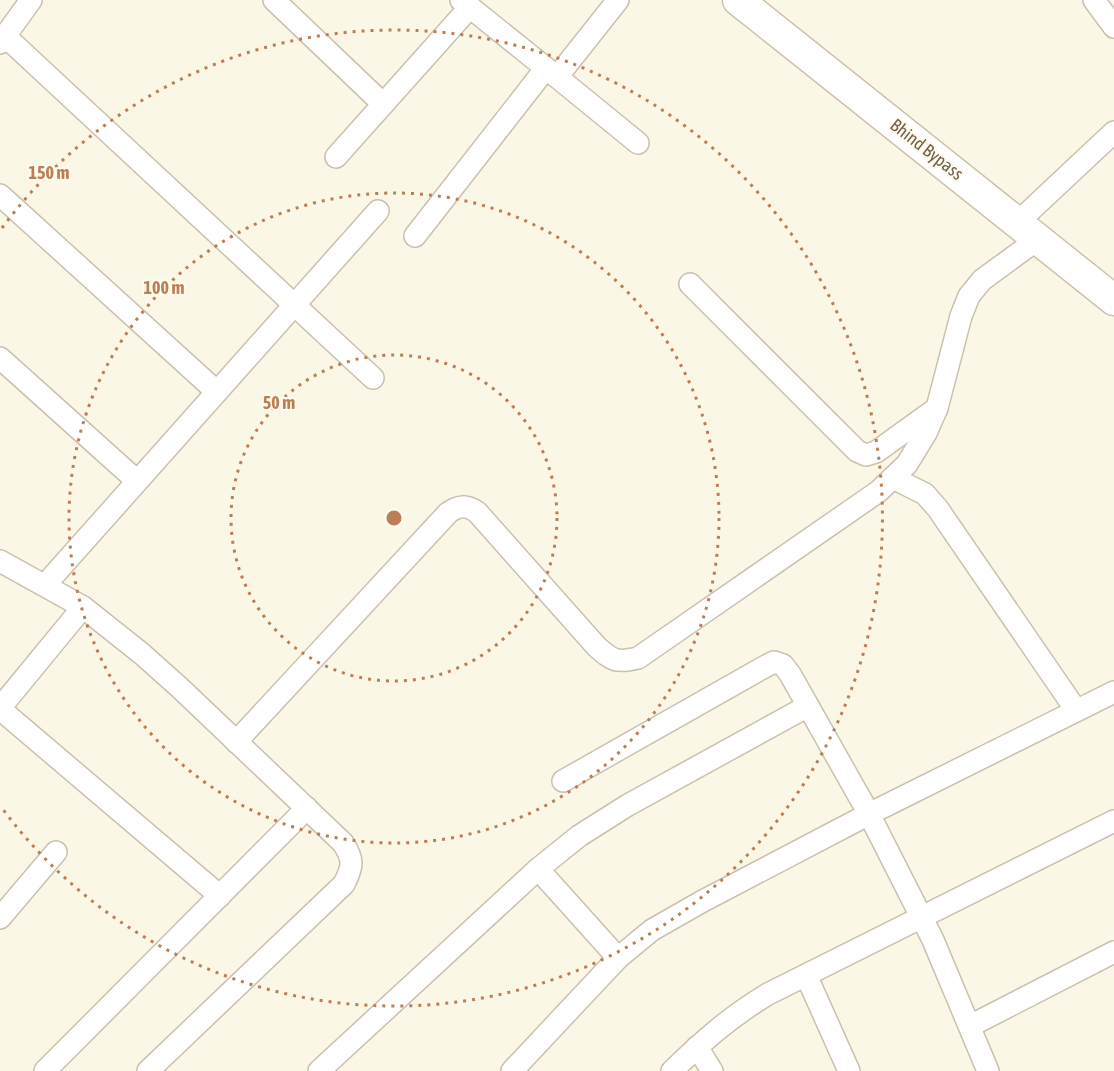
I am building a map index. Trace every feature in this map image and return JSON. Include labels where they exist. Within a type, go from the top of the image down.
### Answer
[{"type":"street","points":[[31,0],[2,40],[373,378]]},
{"type":"street","points":[[274,0],[383,104]]},
{"type":"street","points":[[415,236],[551,73],[618,0]]},
{"type":"street","name":"Bhind Bypass","points":[[738,0],[1114,300]]},
{"type":"street","points":[[1094,0],[1114,27]]},
{"type":"street","points":[[336,157],[383,104],[465,3],[638,143]]},
{"type":"street","points":[[237,742],[448,513],[458,506],[469,506],[477,512],[597,647],[612,660],[623,662],[638,658],[879,491],[907,465],[926,434],[937,408],[961,316],[969,296],[1114,132]]},
{"type":"street","points":[[0,195],[217,392]]},
{"type":"street","points":[[45,585],[378,211]]},
{"type":"street","points":[[690,284],[857,451],[866,455],[876,452],[937,408]]},
{"type":"street","points":[[0,358],[137,481]]},
{"type":"street","points":[[893,478],[925,494],[938,509],[1076,710]]},
{"type":"street","points":[[0,561],[83,607],[172,680],[343,843],[351,855],[351,868],[344,884],[148,1071]]},
{"type":"street","points":[[83,607],[0,709],[220,896]]},
{"type":"street","points":[[563,781],[774,662],[783,666],[790,674],[869,814],[922,918],[988,1071]]},
{"type":"street","points":[[512,1071],[618,958],[652,930],[869,814],[1114,692]]},
{"type":"street","points":[[320,1071],[538,869],[579,836],[628,806],[808,706]]},
{"type":"street","points":[[45,1071],[307,808]]},
{"type":"street","points":[[672,1071],[736,1013],[768,994],[1114,821]]},
{"type":"street","points":[[0,918],[56,852]]},
{"type":"street","points":[[538,869],[618,958]]},
{"type":"street","points":[[970,1026],[1114,952]]},
{"type":"street","points":[[806,975],[849,1071]]},
{"type":"street","points":[[697,1047],[712,1071]]}]
